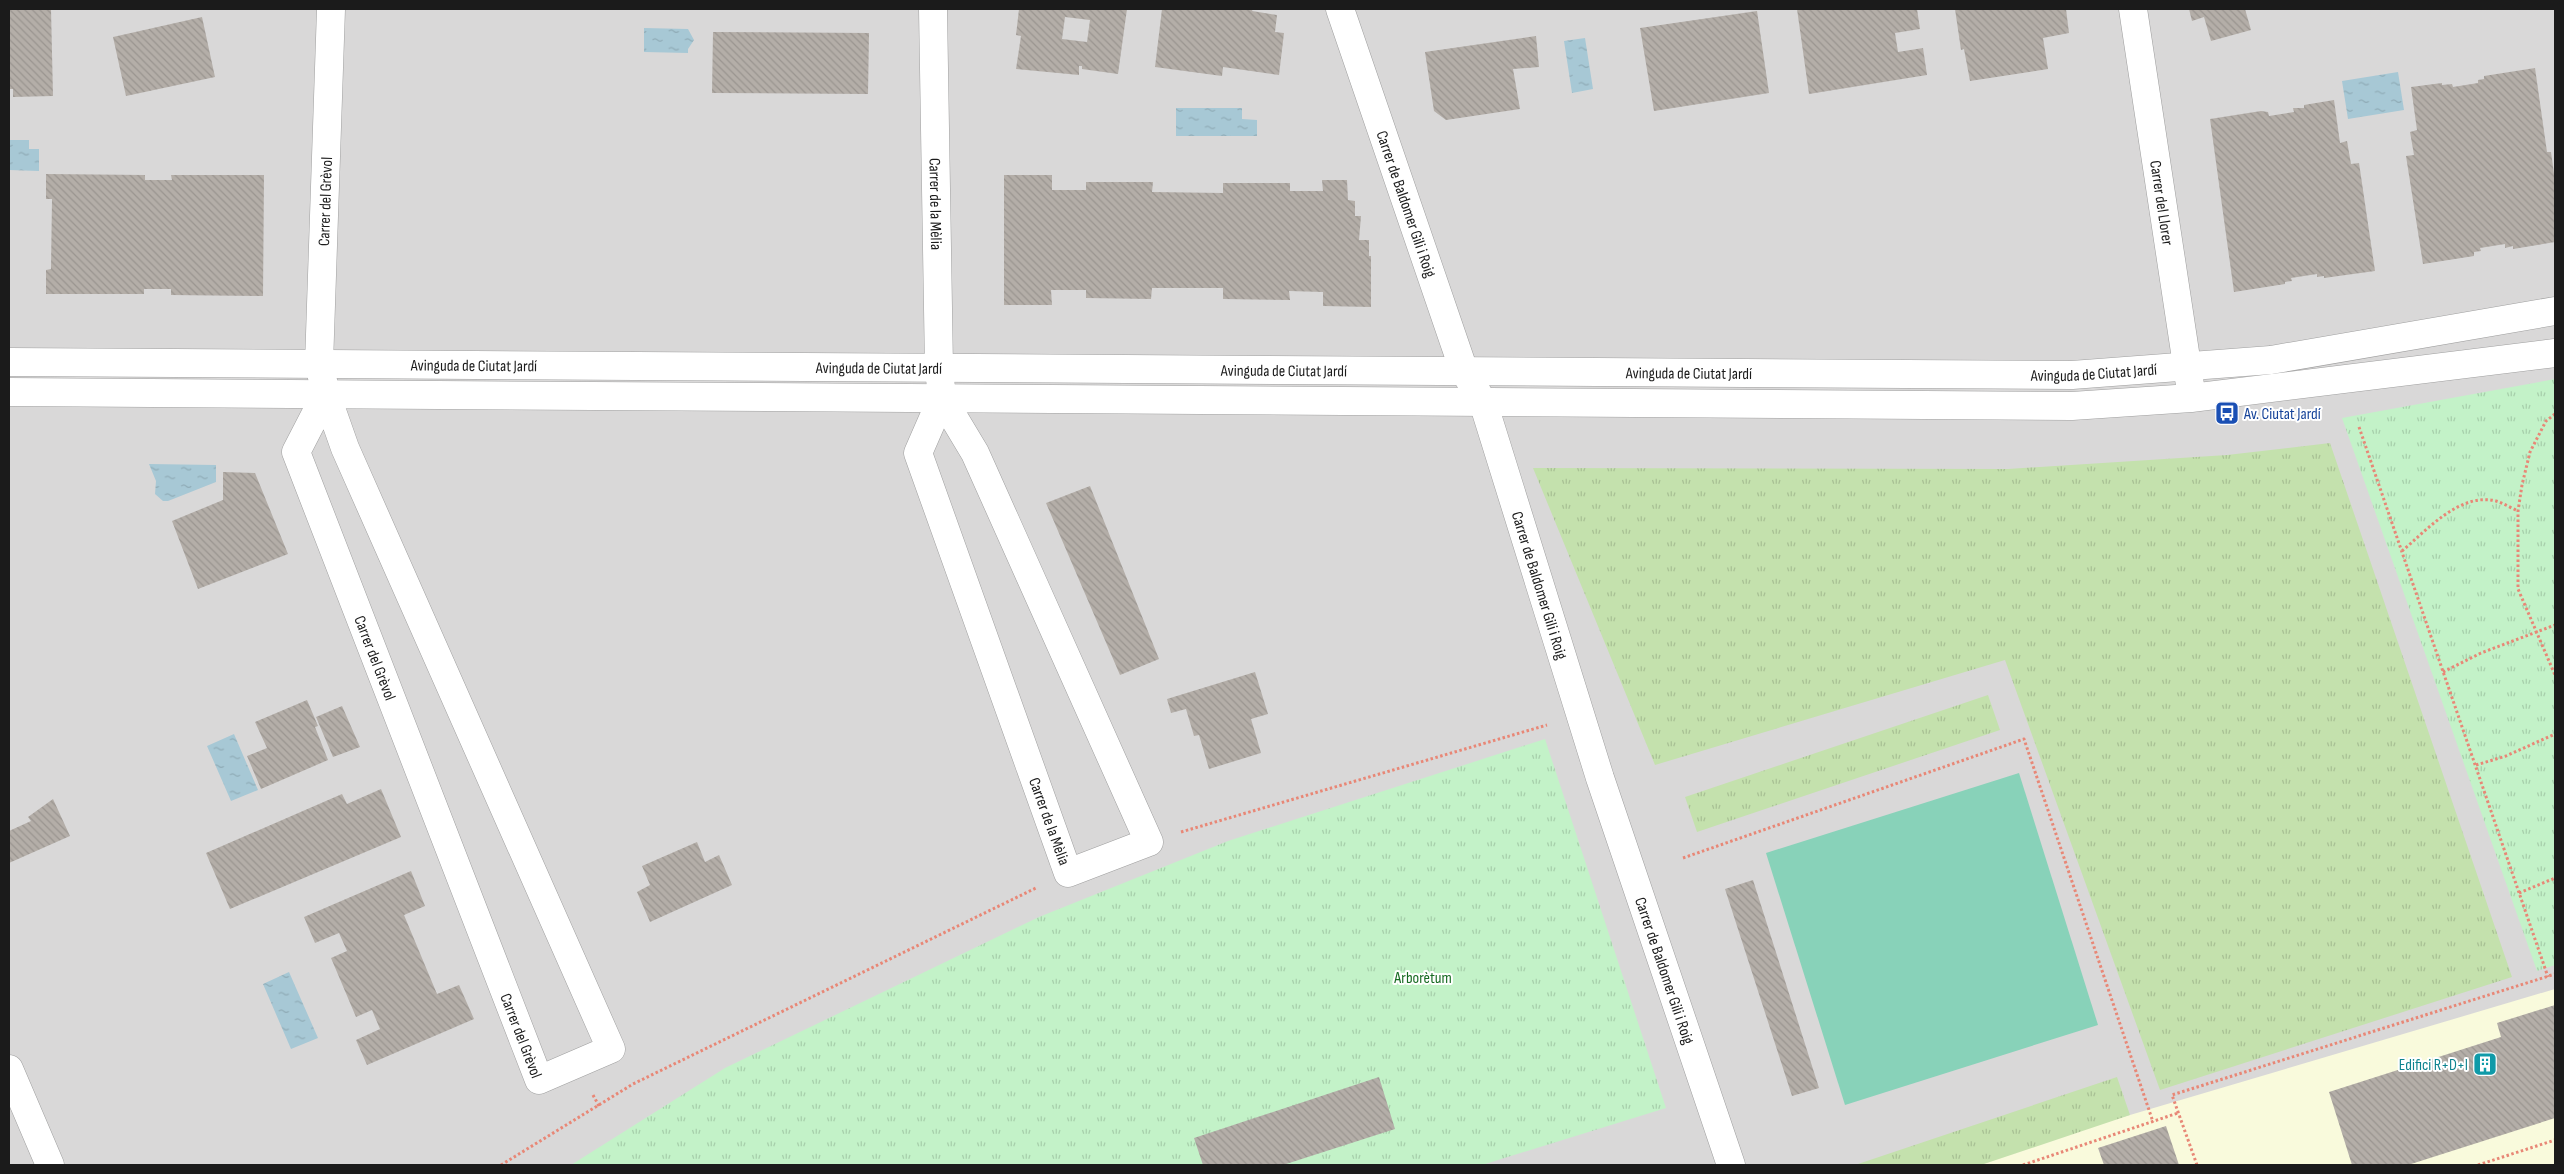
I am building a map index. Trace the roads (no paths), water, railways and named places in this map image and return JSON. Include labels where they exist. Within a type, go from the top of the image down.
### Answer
[{"type":"street","name":"Carrer del Grèvol","points":[[326,394],[296,452],[539,1080],[611,1048],[345,448],[326,394],[319,364],[331,9]]},
{"type":"street","name":"Carrer de la Mèlia","points":[[933,9],[939,368],[942,398],[975,453],[1149,842],[1068,873],[918,453],[942,398]]},
{"type":"street","name":"Carrer de Baldomer Gili i Roig","points":[[1340,9],[1464,371],[1483,402],[1581,715],[1732,1165]]},
{"type":"street","name":"Carrer del Llorer","points":[[2133,9],[2192,398]]},
{"type":"street","name":"Avinguda de Ciutat Jardí","points":[[9,362],[2072,375],[2188,368],[2271,360],[2555,311]]},
{"type":"street","name":"Avinguda de Ciutat Jardí","points":[[9,392],[2072,406],[2192,398],[2555,353]]},
{"type":"street","points":[[9,1069],[50,1165]]},
{"type":"water","points":[[644,28],[688,29],[694,40],[688,49],[688,53],[644,52]]},
{"type":"water","points":[[1585,38],[1593,89],[1572,93],[1564,41]]},
{"type":"water","points":[[2398,72],[2404,110],[2348,119],[2342,81]]},
{"type":"water","points":[[1176,108],[1242,108],[1242,119],[1257,120],[1257,136],[1176,136]]},
{"type":"water","points":[[9,140],[29,140],[29,149],[39,149],[39,171],[9,170]]},
{"type":"water","points":[[149,464],[216,465],[216,482],[168,501],[163,501],[155,494],[156,481]]},
{"type":"water","points":[[234,734],[258,790],[231,801],[207,746]]},
{"type":"water","points":[[289,972],[318,1038],[291,1049],[263,984]]},
{"type":"place","name":"Av. Ciutat Jardí","points":[[2227,413]]},
{"type":"place","name":"Edifici R+D+I","points":[[2485,1064]]},
{"type":"park label","name":"Arborètum","points":[[1423,977]]}]
